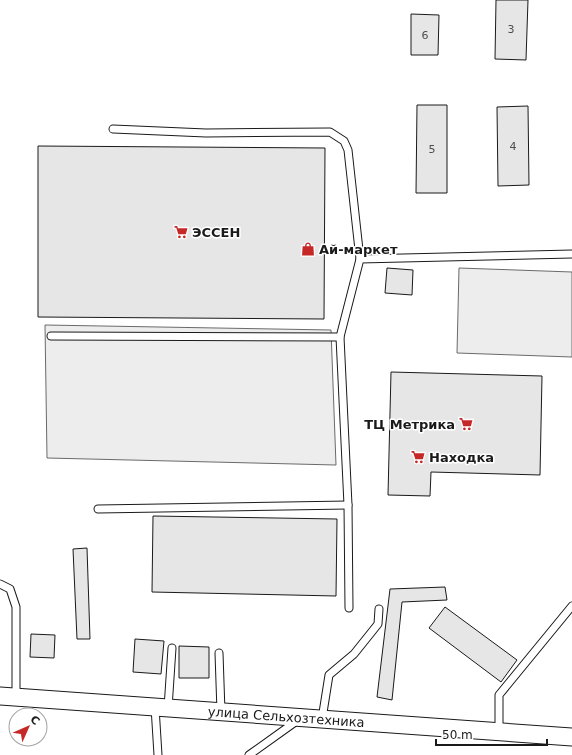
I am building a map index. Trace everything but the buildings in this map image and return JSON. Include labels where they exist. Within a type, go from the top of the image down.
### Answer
[{"type":"street","name":"улица Сельхозтехника","points":[[8,697],[572,737]]},
{"type":"lane","points":[[113,129],[206,134],[330,132],[344,141],[348,150],[360,259],[340,337],[348,505],[348,608]]},
{"type":"lane","points":[[360,259],[572,254]]},
{"type":"lane","points":[[51,336],[340,337]]},
{"type":"lane","points":[[98,509],[348,505]]},
{"type":"lane","points":[[0,584],[10,589],[16,607],[8,697]]},
{"type":"lane","points":[[499,732],[498,695],[572,606]]},
{"type":"lane","points":[[322,719],[329,675],[354,654],[378,624],[379,609]]},
{"type":"lane","points":[[158,755],[161,708],[172,648]]},
{"type":"lane","points":[[219,653],[221,712]]},
{"type":"lane","points":[[249,755],[301,718]]},
{"type":"shaded area","points":[[459,268],[572,272],[572,357],[457,353]]},
{"type":"shaded area","points":[[45,325],[331,330],[336,465],[47,458]]},
{"type":"place","name":"ЭССЕН","points":[[181,232]]},
{"type":"place","name":"Ай-маркет","points":[[308,249]]},
{"type":"place","name":"ТЦ Метрика","points":[[466,424]]},
{"type":"place","name":"Находка","points":[[418,457]]}]
